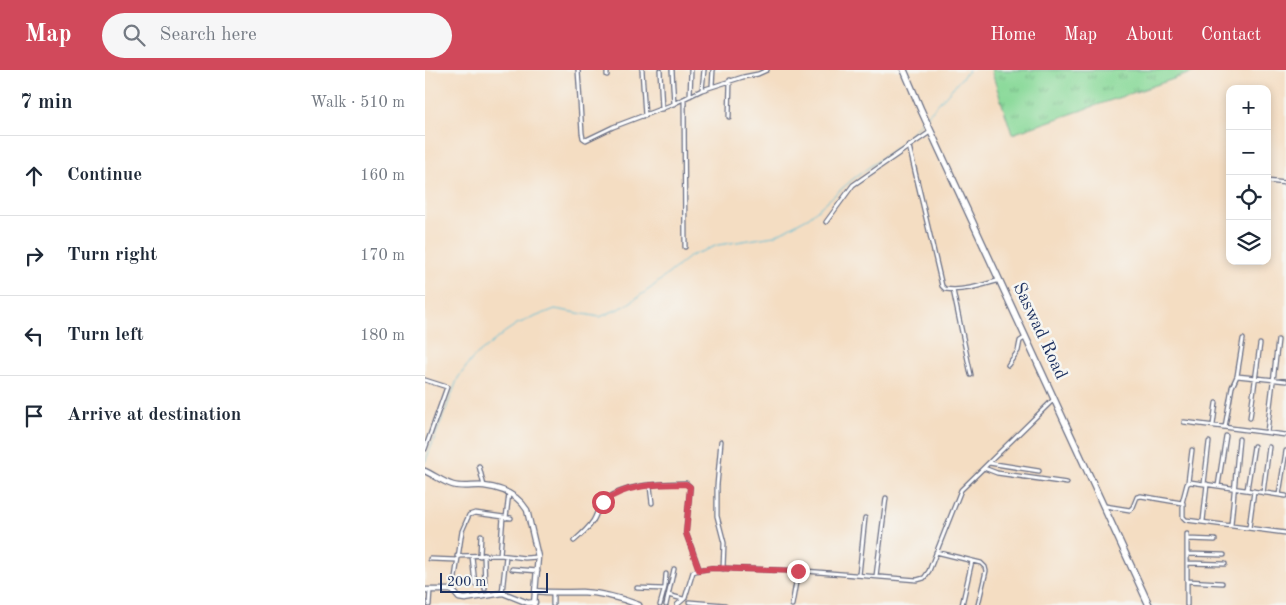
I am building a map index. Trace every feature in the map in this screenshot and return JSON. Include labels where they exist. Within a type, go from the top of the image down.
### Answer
[{"type":"highway","name":"Saswad Road","points":[[905,70],[921,110],[1149,605]]},
{"type":"street","points":[[578,70],[583,138],[589,139],[613,127],[662,109],[712,86],[767,70]]},
{"type":"street","points":[[607,70],[607,75]]},
{"type":"street","points":[[642,70],[645,116]]},
{"type":"street","points":[[660,70],[662,109]]},
{"type":"street","points":[[672,70],[674,104]]},
{"type":"street","points":[[690,96],[691,70]]},
{"type":"street","points":[[702,90],[704,70]]},
{"type":"street","points":[[712,86],[713,70]]},
{"type":"street","points":[[729,117],[730,80]]},
{"type":"street","points":[[684,99],[685,247]]},
{"type":"street","points":[[826,222],[853,185],[931,131]]},
{"type":"street","points":[[909,146],[942,286],[945,289],[953,290],[1000,280]]},
{"type":"street","points":[[1271,181],[1286,183]]},
{"type":"street","points":[[953,290],[971,376]]},
{"type":"street","points":[[1008,365],[1018,351],[1020,341],[1026,337]]},
{"type":"street","points":[[1225,427],[1232,388],[1237,376],[1243,339]]},
{"type":"street","points":[[1267,432],[1279,340]]},
{"type":"street","points":[[1250,418],[1260,344]]},
{"type":"street","points":[[1237,376],[1286,380]]},
{"type":"street","points":[[425,380],[447,387],[425,449]]},
{"type":"street","points":[[677,605],[684,599],[691,575],[699,570],[798,571],[917,580],[925,578],[961,490],[1055,399]]},
{"type":"street","points":[[1213,426],[1216,404]]},
{"type":"street","points":[[1184,422],[1286,435]]},
{"type":"street","points":[[1218,486],[1226,436]]},
{"type":"street","points":[[1231,525],[1239,439]]},
{"type":"street","points":[[721,440],[717,486],[717,516],[724,543],[723,569]]},
{"type":"street","points":[[1203,521],[1209,442]]},
{"type":"street","points":[[1247,490],[1254,446]]},
{"type":"street","points":[[1263,492],[1269,447]]},
{"type":"street","points":[[1192,450],[1188,482],[1183,502],[1184,519],[1286,533]]},
{"type":"street","points":[[1279,495],[1286,451]]},
{"type":"street","points":[[989,463],[1039,471]]},
{"type":"street","points":[[479,466],[484,486]]},
{"type":"street","points":[[984,468],[997,473],[1067,483]]},
{"type":"street","points":[[426,471],[452,484],[484,486],[509,493],[523,503],[527,510],[538,557],[535,604],[502,593],[474,599],[456,596],[453,591],[457,558],[462,531],[469,515],[475,513],[511,518]]},
{"type":"street","points":[[1188,482],[1286,496]]},
{"type":"street","points":[[574,541],[593,521],[601,505],[606,500],[626,489],[689,484],[686,533],[699,570]]},
{"type":"street","points":[[650,486],[652,504]]},
{"type":"street","points":[[1249,528],[1254,491]]},
{"type":"street","points":[[500,555],[509,493]]},
{"type":"street","points":[[1105,506],[1130,510],[1137,497],[1141,496],[1183,502]]},
{"type":"street","points":[[876,576],[886,498]]},
{"type":"street","points":[[859,575],[865,518]]},
{"type":"street","points":[[1187,534],[1187,605]]},
{"type":"street","points":[[481,535],[485,589]]},
{"type":"street","points":[[1187,539],[1215,540]]},
{"type":"street","points":[[937,552],[981,563],[985,566],[986,571],[978,605]]},
{"type":"street","points":[[1187,554],[1224,555]]},
{"type":"street","points":[[430,559],[482,555],[538,557]]},
{"type":"street","points":[[472,556],[475,584]]},
{"type":"street","points":[[502,593],[506,556]]},
{"type":"street","points":[[962,605],[972,561]]},
{"type":"street","points":[[1187,563],[1225,564]]},
{"type":"street","points":[[512,569],[537,571]]},
{"type":"street","points":[[666,605],[673,569]]},
{"type":"street","points":[[792,605],[798,571]]},
{"type":"street","points":[[660,605],[666,574]]},
{"type":"street","points":[[1187,581],[1223,583]]},
{"type":"street","points":[[637,588],[664,589]]},
{"type":"street","points":[[429,605],[428,590],[453,591]]},
{"type":"street","points":[[535,591],[553,593],[584,592],[620,598],[639,605]]},
{"type":"street","points":[[553,593],[553,605]]},
{"type":"street","points":[[668,595],[691,603],[725,605]]},
{"type":"green space","points":[[991,70],[1200,70],[1012,134]]},
{"type":"waterway","points":[[927,116],[969,70]]},
{"type":"waterway","points":[[425,462],[458,378],[472,359],[505,332],[517,324],[555,309],[600,317],[625,306],[651,288],[690,256],[718,245],[774,236],[809,217],[853,179],[901,144],[924,119]]},
{"type":"route","points":[[603,502],[626,489],[637,486],[689,484],[686,533],[699,570],[712,568],[798,571]]}]
